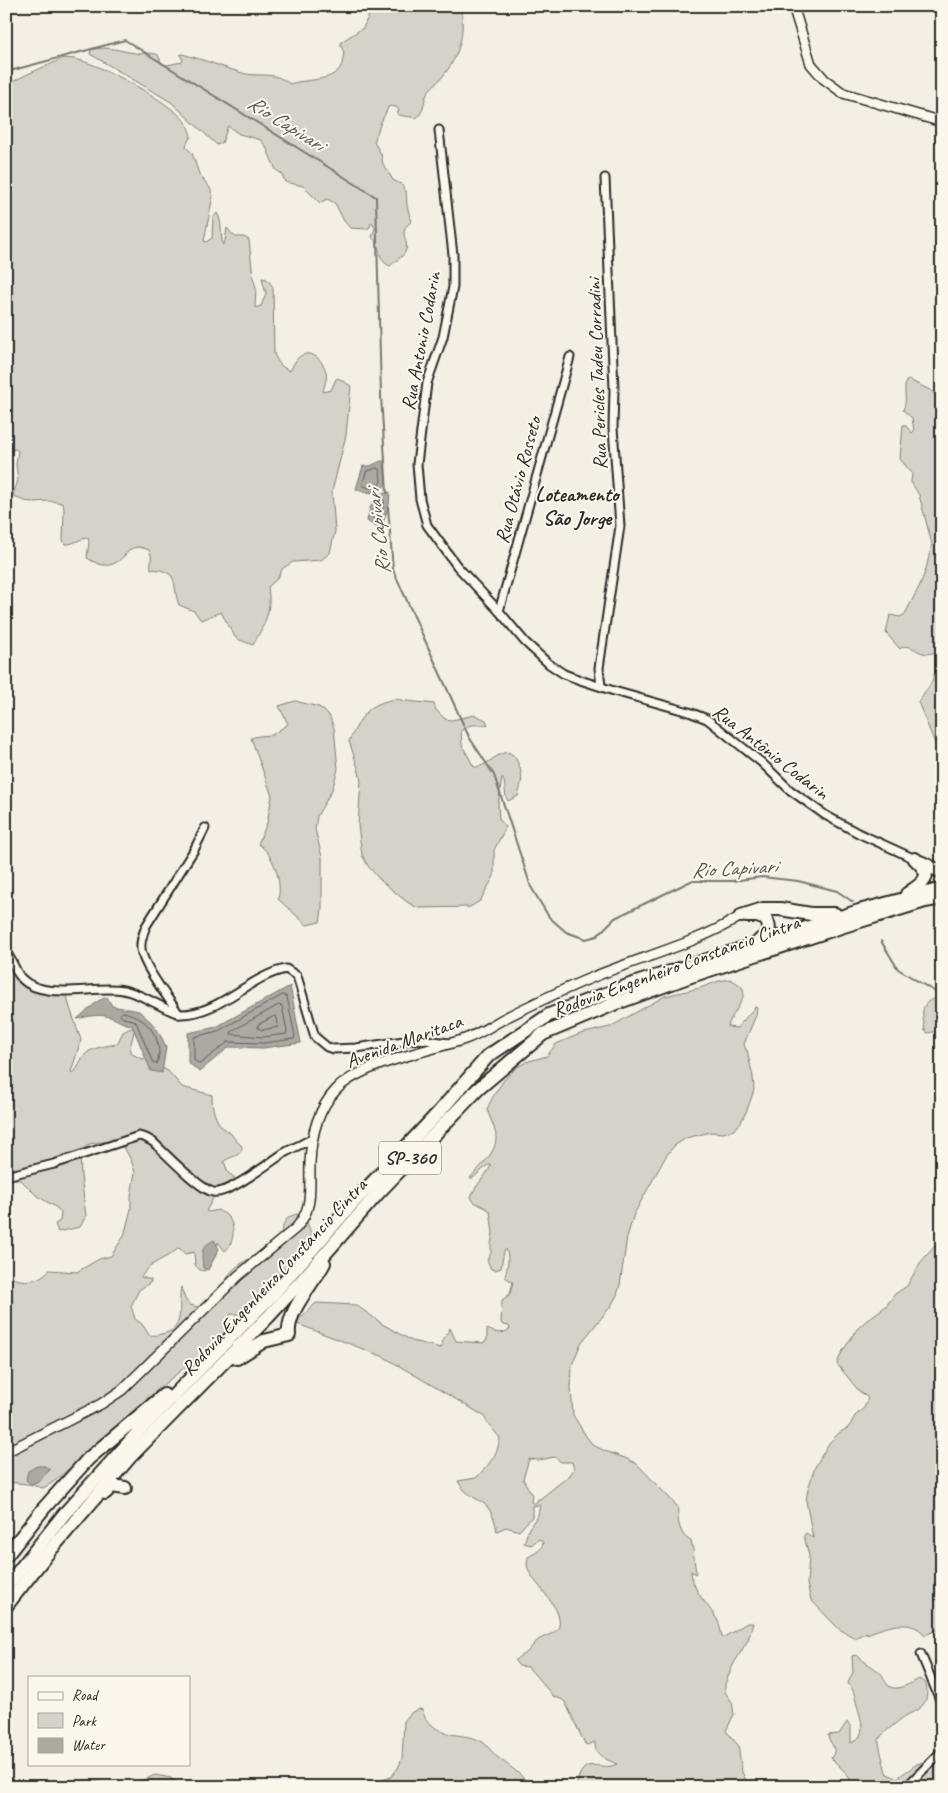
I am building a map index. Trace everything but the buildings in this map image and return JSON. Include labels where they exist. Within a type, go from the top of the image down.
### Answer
[{"type":"highway","points":[[915,859],[942,872]]},
{"type":"highway","points":[[902,898],[922,883],[925,877],[925,868],[915,859]]},
{"type":"highway","name":"Rodovia Engenheiro Constancio Cintra","points":[[6,1587],[71,1506],[140,1429],[274,1293],[352,1204],[488,1056],[550,1015],[633,984],[859,911],[902,898],[942,889]]},
{"type":"highway","name":"Rodovia Engenheiro Constancio Cintra","points":[[6,1606],[87,1506],[97,1502],[112,1486],[125,1488],[121,1478],[130,1457],[207,1380],[303,1279],[378,1192],[478,1089],[543,1034],[614,1004],[688,977],[844,926],[925,901],[942,898]]},
{"type":"highway","points":[[742,916],[763,908],[811,914],[859,911]]},
{"type":"highway","points":[[742,916],[757,916],[766,919],[770,926],[765,936],[755,944]]},
{"type":"highway","points":[[207,1380],[264,1341],[289,1335],[288,1329],[292,1314],[319,1273],[336,1240]]},
{"type":"highway","points":[[6,1556],[44,1508],[88,1459],[163,1396],[186,1383]]},
{"type":"street","points":[[793,6],[811,64],[824,79],[843,93],[942,122]]},
{"type":"street","name":"Rua Antonio Codarin","points":[[440,130],[452,256],[453,287],[443,337],[427,383],[417,464],[420,499],[427,525],[457,566],[525,642],[549,664],[564,674],[600,686]]},
{"type":"street","name":"Rua Pericles Tadeu Corradini","points":[[600,686],[599,668],[620,526],[614,428],[605,178]]},
{"type":"street","name":"Rua Otávio Rosseto","points":[[499,611],[570,357]]},
{"type":"street","name":"Rua Antônio Codarin","points":[[600,686],[707,719],[761,762],[790,790],[825,815],[858,833],[915,859]]},
{"type":"street","points":[[180,1014],[151,971],[142,953],[141,942],[146,926],[189,858],[205,828]]},
{"type":"street","name":"Avenida Maritaca","points":[[6,1452],[101,1404],[122,1390],[238,1276],[296,1228],[303,1220],[309,1203],[312,1140],[318,1117],[335,1091],[347,1080],[365,1070],[466,1038],[537,1002],[591,978],[725,926],[742,916]]},
{"type":"street","points":[[6,953],[22,979],[40,988],[53,990],[123,990],[137,994],[180,1014],[204,1010],[265,977],[286,969],[297,976],[316,1037],[327,1047],[349,1049],[418,1039],[450,1043]]},
{"type":"street","points":[[6,1176],[54,1164],[138,1136],[153,1142],[196,1181],[213,1192],[218,1192],[236,1185],[285,1152],[312,1140]]},
{"type":"street","points":[[921,1654],[942,1705]]},
{"type":"street","points":[[906,1787],[942,1751]]},
{"type":"green space","points":[[373,6],[461,6],[462,16],[462,34],[454,60],[441,78],[428,91],[419,116],[416,118],[401,116],[397,114],[399,110],[396,107],[389,106],[374,142],[381,154],[383,164],[393,180],[401,184],[406,191],[411,222],[404,233],[405,252],[390,266],[381,257],[377,244],[372,237],[375,228],[373,223],[367,229],[350,228],[344,221],[335,203],[327,199],[320,203],[303,186],[285,182],[282,174],[276,170],[261,140],[239,134],[228,126],[222,143],[217,145],[171,102],[90,54],[91,50],[102,48],[152,53],[158,55],[162,64],[167,65],[182,62],[183,60],[180,55],[182,54],[242,73],[278,77],[290,84],[324,78],[336,73],[343,60],[344,52],[341,42],[363,28]]},
{"type":"green space","points":[[937,6],[942,6],[942,72],[940,73],[937,40]]},
{"type":"green space","points":[[63,58],[79,60],[117,76],[159,100],[182,118],[191,136],[186,147],[192,153],[199,174],[210,188],[213,196],[204,241],[206,242],[212,238],[213,218],[217,213],[220,220],[223,245],[227,228],[235,237],[244,237],[249,240],[256,288],[255,308],[261,306],[266,294],[262,278],[267,279],[273,287],[274,353],[278,362],[290,371],[299,357],[308,354],[312,355],[322,363],[326,372],[323,392],[331,390],[338,378],[351,386],[346,435],[332,492],[335,531],[330,553],[321,560],[293,562],[283,568],[277,579],[268,587],[268,611],[253,645],[235,637],[221,612],[201,620],[194,611],[179,605],[174,580],[161,570],[151,569],[149,550],[135,547],[111,565],[97,563],[87,558],[88,538],[65,544],[63,540],[63,504],[50,501],[26,501],[13,495],[18,480],[16,464],[18,451],[16,449],[6,451],[6,86]]},
{"type":"green space","points":[[909,380],[930,390],[942,399],[942,469],[938,488],[942,498],[942,653],[940,651],[925,654],[906,646],[900,649],[886,633],[890,615],[900,617],[905,614],[920,585],[932,544],[919,495],[911,482],[912,473],[900,459],[903,425],[912,433],[914,431],[912,418],[903,410],[905,385],[906,381]]},
{"type":"green space","points":[[942,673],[942,744],[939,753],[918,702],[930,685],[934,674]]},
{"type":"green space","points":[[396,699],[434,704],[436,710],[445,719],[452,720],[475,715],[486,720],[488,725],[470,726],[463,728],[461,731],[462,745],[474,767],[486,764],[503,753],[508,753],[513,755],[521,771],[522,778],[518,796],[508,801],[502,778],[498,805],[499,819],[506,827],[494,850],[494,876],[480,901],[470,907],[418,908],[407,902],[380,880],[368,866],[362,855],[358,826],[361,781],[349,741],[366,712],[378,704]]},
{"type":"green space","points":[[295,701],[319,707],[329,715],[334,728],[338,769],[332,790],[317,816],[315,829],[322,857],[322,909],[320,922],[307,925],[278,899],[279,885],[276,868],[268,854],[258,844],[267,823],[272,796],[251,738],[272,735],[288,724],[279,706]]},
{"type":"green space","points":[[6,938],[14,963],[32,983],[67,994],[81,1040],[71,1072],[75,1071],[87,1053],[99,1047],[117,1044],[123,1032],[135,1028],[130,1047],[132,1054],[142,1059],[150,1057],[155,1064],[168,1071],[182,1087],[212,1095],[213,1109],[218,1122],[242,1146],[242,1150],[238,1154],[224,1161],[228,1173],[234,1177],[234,1181],[216,1193],[206,1211],[218,1210],[231,1221],[233,1235],[228,1248],[225,1251],[218,1242],[215,1257],[205,1271],[200,1270],[195,1265],[194,1252],[185,1254],[179,1248],[149,1267],[141,1277],[151,1280],[151,1282],[139,1290],[131,1306],[135,1319],[142,1324],[149,1335],[169,1332],[175,1328],[178,1323],[181,1287],[185,1299],[190,1305],[206,1309],[212,1304],[219,1296],[232,1271],[273,1243],[280,1235],[288,1218],[297,1214],[304,1218],[312,1238],[318,1239],[283,1274],[270,1284],[252,1308],[240,1314],[231,1314],[229,1318],[230,1329],[213,1352],[196,1358],[139,1405],[79,1461],[43,1488],[6,1482],[6,1275],[11,1278],[29,1280],[40,1277],[49,1270],[77,1272],[99,1259],[111,1256],[124,1236],[131,1209],[135,1172],[125,1149],[114,1143],[89,1144],[80,1152],[86,1216],[80,1227],[58,1232],[55,1224],[60,1221],[61,1213],[57,1208],[36,1195],[22,1181],[6,1176]]},
{"type":"green space","points":[[730,979],[740,985],[743,990],[742,1000],[728,1027],[737,1028],[755,1007],[757,1008],[744,1044],[753,1077],[754,1090],[747,1110],[741,1122],[734,1130],[723,1133],[711,1132],[686,1138],[674,1146],[666,1156],[634,1214],[627,1237],[617,1295],[611,1306],[581,1343],[572,1365],[571,1389],[573,1415],[593,1445],[637,1464],[678,1507],[681,1531],[691,1541],[692,1545],[696,1573],[691,1571],[694,1585],[718,1621],[722,1637],[747,1623],[753,1623],[748,1640],[733,1665],[725,1684],[725,1692],[732,1702],[734,1714],[726,1731],[738,1745],[742,1772],[749,1787],[576,1787],[583,1769],[588,1766],[611,1766],[617,1764],[605,1759],[596,1751],[595,1742],[588,1745],[585,1744],[565,1702],[554,1697],[528,1667],[519,1666],[515,1661],[537,1641],[553,1633],[559,1626],[559,1619],[552,1603],[534,1579],[527,1565],[528,1557],[541,1548],[543,1542],[539,1539],[531,1545],[524,1543],[529,1528],[538,1515],[540,1505],[532,1506],[532,1517],[519,1531],[506,1527],[497,1531],[490,1510],[463,1489],[458,1481],[476,1478],[495,1455],[500,1438],[484,1416],[384,1357],[295,1323],[316,1303],[356,1305],[384,1325],[412,1341],[441,1348],[450,1328],[456,1341],[483,1343],[487,1340],[487,1329],[499,1333],[510,1329],[509,1326],[501,1323],[502,1300],[510,1294],[513,1282],[505,1277],[508,1263],[507,1252],[506,1249],[501,1268],[491,1269],[487,1260],[491,1253],[493,1233],[490,1211],[474,1202],[471,1197],[491,1165],[488,1165],[473,1178],[470,1178],[488,1157],[495,1145],[495,1131],[487,1109],[495,1093],[516,1068],[526,1062],[547,1056],[556,1044],[580,1034],[610,1027],[665,996],[700,988]],"holes":[[[555,1457],[561,1462],[572,1462],[574,1469],[570,1475],[538,1499],[535,1504],[531,1502],[532,1495],[523,1479],[529,1459],[539,1460]]]},
{"type":"green space","points":[[942,999],[942,1035],[938,1031],[928,1033],[925,1031],[924,1007],[930,1000]]},
{"type":"green space","points":[[942,1238],[942,1628],[925,1635],[913,1626],[898,1625],[867,1634],[867,1632],[855,1638],[839,1629],[811,1600],[807,1584],[809,1556],[804,1536],[806,1533],[813,1538],[806,1501],[808,1489],[815,1467],[829,1443],[839,1433],[849,1427],[855,1416],[864,1408],[868,1398],[859,1391],[837,1364],[841,1354],[857,1329],[886,1306],[895,1294],[907,1286],[920,1263]]},
{"type":"green space","points":[[857,1655],[880,1673],[890,1687],[903,1687],[919,1679],[926,1683],[927,1694],[922,1706],[902,1718],[885,1732],[879,1740],[887,1774],[897,1778],[917,1764],[942,1756],[942,1787],[854,1787],[847,1774],[831,1758],[834,1749],[828,1735],[839,1734],[847,1722],[851,1727],[851,1743],[860,1736],[861,1721],[855,1696],[848,1683],[853,1672],[852,1656]]},
{"type":"green space","points":[[420,1709],[423,1710],[427,1720],[437,1729],[482,1742],[519,1774],[530,1787],[362,1787],[391,1777],[398,1768],[402,1759],[404,1721],[412,1712]]},
{"type":"green space","points":[[155,1775],[171,1778],[181,1787],[80,1787],[80,1781],[89,1780],[121,1786],[136,1783]]},
{"type":"water","points":[[384,461],[386,483],[380,492],[356,489],[363,466],[370,466]]},
{"type":"water","points":[[390,492],[389,505],[382,526],[376,527],[367,521],[370,508],[377,495]]},
{"type":"water","points":[[290,986],[301,1043],[263,1048],[229,1047],[199,1072],[188,1062],[188,1033],[216,1027]]},
{"type":"water","points":[[107,997],[112,1006],[139,1011],[152,1023],[166,1047],[162,1073],[151,1071],[132,1025],[104,1016],[77,1019],[98,1001]]},
{"type":"water","points":[[214,1240],[219,1249],[208,1270],[203,1268],[202,1251]]},
{"type":"water","points":[[37,1466],[45,1466],[50,1470],[37,1482],[31,1484],[26,1480],[28,1471]]},
{"type":"waterway","name":"Rio Capivari","points":[[6,72],[125,40],[376,197],[381,396],[387,493]]},
{"type":"waterway","name":"Rio Capivari","points":[[388,507],[393,570],[469,737],[494,775],[531,887],[549,917],[566,932],[586,939],[597,936],[615,918],[691,881],[732,881],[762,877],[798,881],[837,891],[853,902]]},
{"type":"waterway","name":"Rio Capivari","points":[[881,941],[898,969],[942,996]]},
{"type":"district","name":"Loteamento São Jorge","points":[[577,506]]}]
